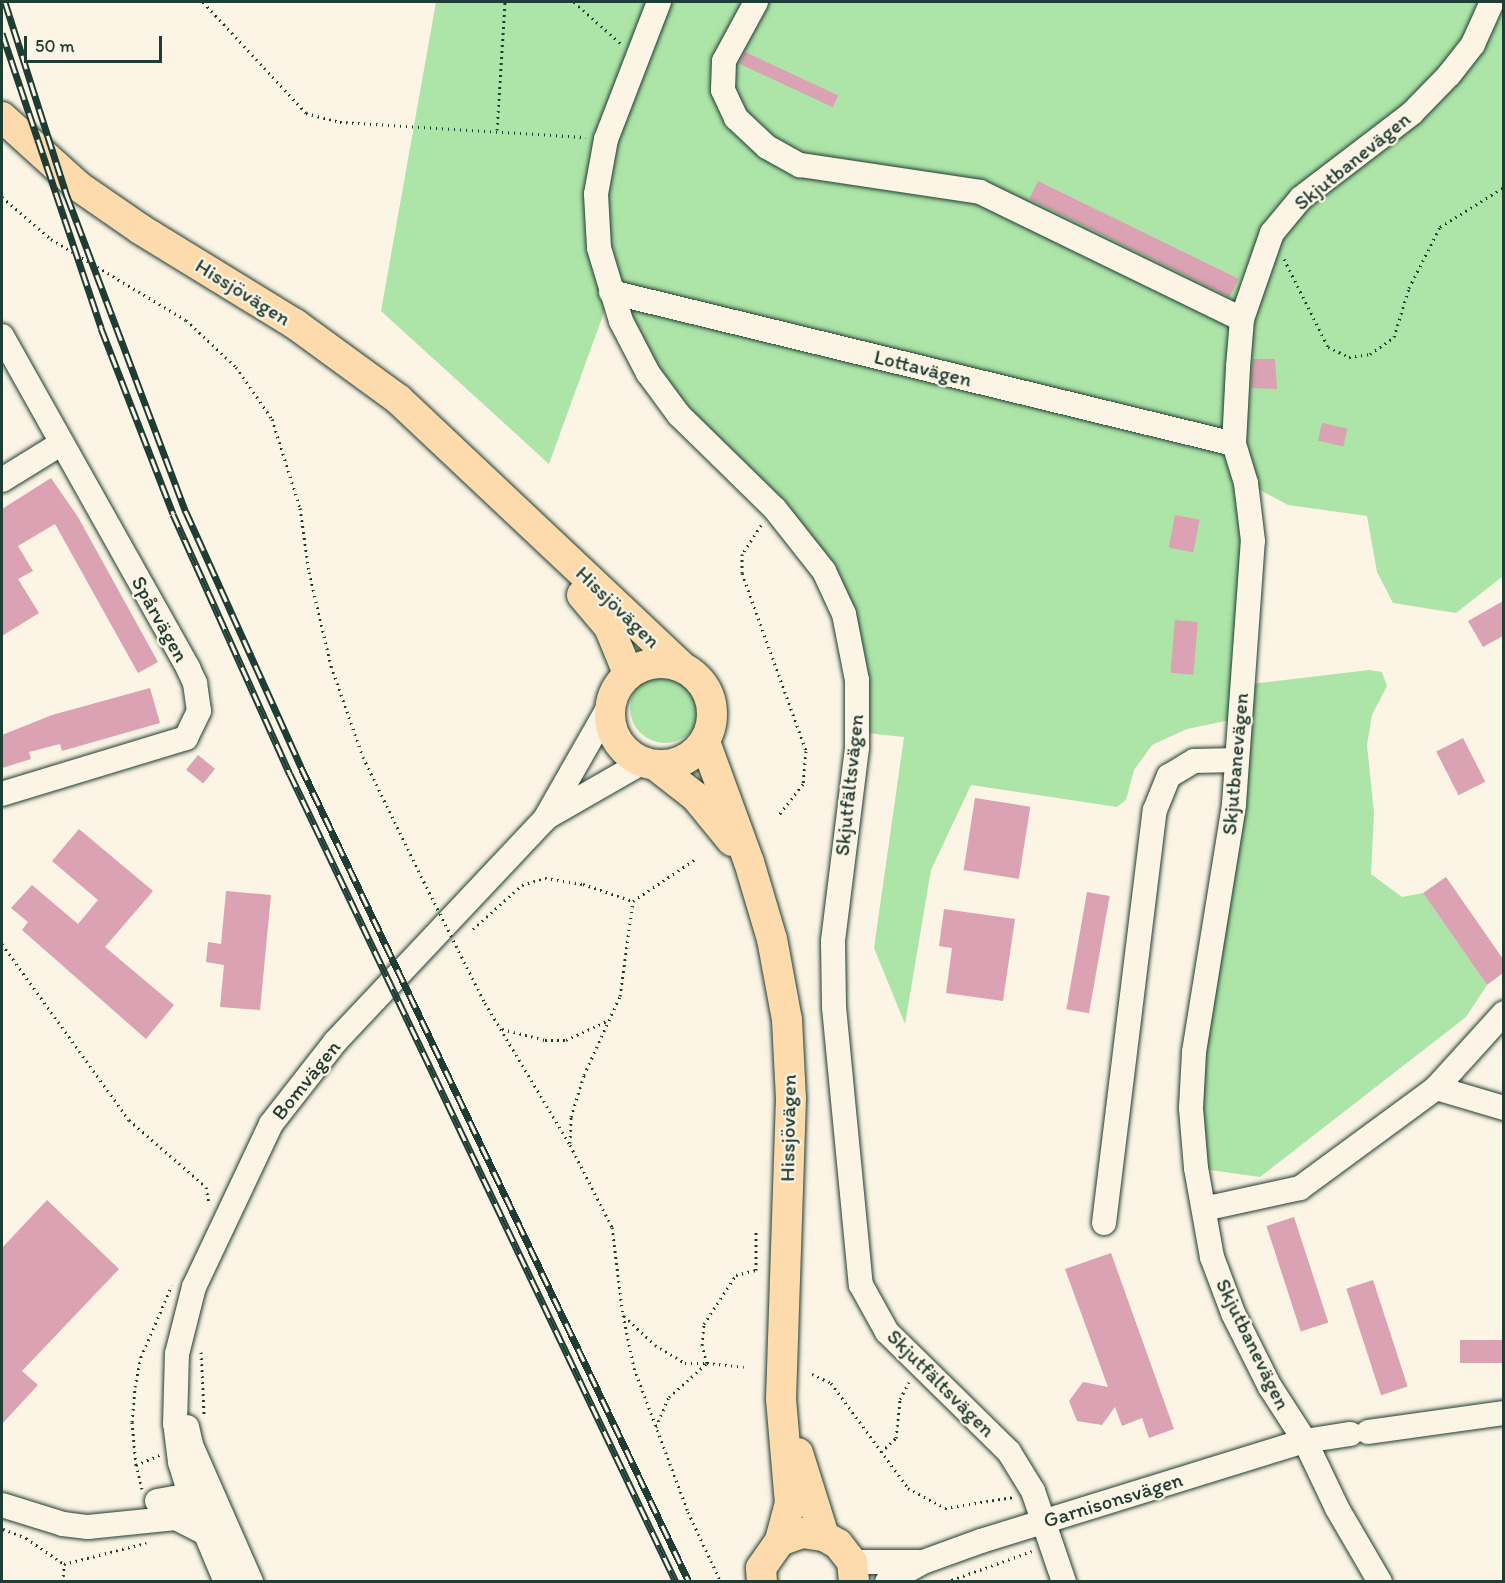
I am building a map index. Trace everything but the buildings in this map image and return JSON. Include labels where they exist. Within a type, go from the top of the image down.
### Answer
[{"type":"main road","name":"Hissjövägen","points":[[2,117],[78,186],[346,358],[398,399],[680,665]]},
{"type":"main road","name":"Hissjövägen","points":[[479,474],[609,627],[628,673]]},
{"type":"main road","points":[[658,662],[680,665],[697,676],[709,695],[713,711],[705,742],[692,755],[670,765],[649,764],[619,744],[610,724],[609,707],[615,688],[628,673],[658,662]]},
{"type":"main road","name":"Hissjövägen","points":[[705,742],[749,862],[772,939],[787,1020],[791,1098],[781,1399],[790,1503],[780,1541]]},
{"type":"main road","name":"Hissjövägen","points":[[649,764],[696,797],[749,862]]},
{"type":"main road","name":"Hissjövägen","points":[[781,1399],[824,1536]]},
{"type":"main road","points":[[762,1581],[761,1568],[780,1541],[802,1533],[824,1536],[838,1544],[853,1572]]},
{"type":"street","name":"Skjutfältsvägen","points":[[659,2],[606,139],[597,194],[599,248],[621,321],[648,373],[679,415],[775,509],[824,571],[844,614],[857,681],[857,748],[833,942],[834,1007],[853,1222],[861,1285],[887,1332],[1009,1452],[1034,1491],[1064,1581]]},
{"type":"street","points":[[756,2],[724,61],[723,90],[736,118],[767,147],[800,165],[980,192],[1242,319]]},
{"type":"street","name":"Skjutbanevägen","points":[[1380,1581],[1337,1508],[1305,1441],[1270,1387],[1233,1313],[1212,1257],[1191,1108],[1194,1052],[1234,804],[1253,541],[1246,483],[1234,444],[1242,319],[1272,233],[1301,198],[1412,113],[1449,75],[1473,44],[1492,2]]},
{"type":"street","name":"Lottavägen","points":[[611,292],[1234,444]]},
{"type":"street","name":"Spårvägen","points":[[2,336],[195,683],[199,711],[186,738],[2,794]]},
{"type":"street","points":[[2,480],[62,443]]},
{"type":"street","name":"Bomvägen","points":[[226,1581],[193,1498],[176,1403],[177,1354],[194,1287],[271,1124],[335,1042],[545,819],[609,707]]},
{"type":"street","points":[[1104,1223],[1155,810],[1169,776],[1194,761],[1237,760]]},
{"type":"street","name":"Bomvägen","points":[[545,819],[649,764]]},
{"type":"street","points":[[1204,1209],[1300,1188],[1436,1088],[1503,1012]]},
{"type":"street","points":[[1436,1088],[1503,1108]]},
{"type":"street","name":"Garnisonsvägen","points":[[887,1581],[923,1562],[1305,1441],[1503,1413]]},
{"type":"street","points":[[155,1511],[170,1491],[184,1455]]},
{"type":"street","name":"Bomvägen","points":[[184,1455],[251,1581]]},
{"type":"street","points":[[2,1505],[63,1524],[110,1524],[193,1498]]},
{"type":"street","name":"Bomvägen","points":[[193,1498],[206,1506],[241,1581]]},
{"type":"street","points":[[155,1511],[187,1520],[205,1533]]},
{"type":"street","name":"Garnisonsvägen","points":[[853,1572],[923,1562]]},
{"type":"path","points":[[203,2],[306,113],[340,122],[497,130],[606,139]]},
{"type":"path","points":[[497,130],[505,2]]},
{"type":"path","points":[[574,2],[637,58]]},
{"type":"path","points":[[1272,233],[1328,347],[1349,357],[1370,354],[1394,337],[1409,288],[1440,226],[1503,187]]},
{"type":"path","points":[[2,197],[51,239],[186,320],[236,367],[261,401],[283,447],[300,508],[309,572],[331,666],[363,757],[485,1003],[570,1145],[612,1227],[622,1315],[634,1368],[688,1512],[721,1581]]},
{"type":"path","points":[[775,509],[742,554],[742,573],[806,751],[803,784],[777,816]]},
{"type":"path","points":[[570,1145],[571,1117],[584,1075],[620,996],[633,901],[697,858]]},
{"type":"path","points":[[449,954],[522,885],[554,879],[583,884],[633,901]]},
{"type":"path","points":[[2,944],[129,1120],[206,1187],[210,1208]]},
{"type":"path","points":[[500,1029],[545,1040],[566,1040],[610,1019]]},
{"type":"path","points":[[707,1363],[702,1345],[704,1324],[736,1275],[756,1270],[756,1230]]},
{"type":"path","points":[[2,1529],[26,1538],[64,1564],[139,1547],[153,1540],[155,1511],[136,1465],[132,1422],[141,1357],[176,1278]]},
{"type":"path","points":[[622,1315],[655,1345],[684,1362],[744,1367]]},
{"type":"path","points":[[202,1344],[201,1401],[205,1418]]},
{"type":"path","points":[[656,1428],[669,1397],[707,1363]]},
{"type":"path","points":[[881,1452],[896,1438],[900,1399],[918,1364]]},
{"type":"path","points":[[812,1374],[831,1383],[908,1488],[945,1508],[983,1505],[1034,1491]]},
{"type":"path","points":[[136,1465],[184,1455]]},
{"type":"path","points":[[946,1581],[1051,1545]]},
{"type":"path","points":[[63,1581],[64,1564]]},
{"type":"green space","points":[[436,2],[1503,2],[1503,576],[1456,613],[1393,603],[1377,572],[1367,516],[1288,505],[1247,483],[1235,686],[1369,670],[1382,672],[1387,686],[1372,715],[1367,745],[1374,813],[1371,874],[1402,897],[1423,893],[1487,985],[1466,1017],[1260,1177],[1196,1168],[1191,1108],[1239,723],[1225,721],[1187,729],[1152,745],[1134,770],[1126,800],[1117,807],[971,785],[931,870],[905,1024],[874,948],[904,737],[857,732],[824,571],[679,415],[611,293],[549,464],[381,311]]},
{"type":"green space","points":[[672,673],[685,679],[694,688],[698,694],[700,708],[698,722],[690,733],[679,741],[658,743],[640,733],[632,722],[630,701],[640,683],[651,675]]},
{"type":"railway","points":[[5,2],[67,196],[186,512],[301,767],[689,1582]]},
{"type":"railway","points":[[2,33],[101,328],[173,514],[290,774],[676,1582]]}]
